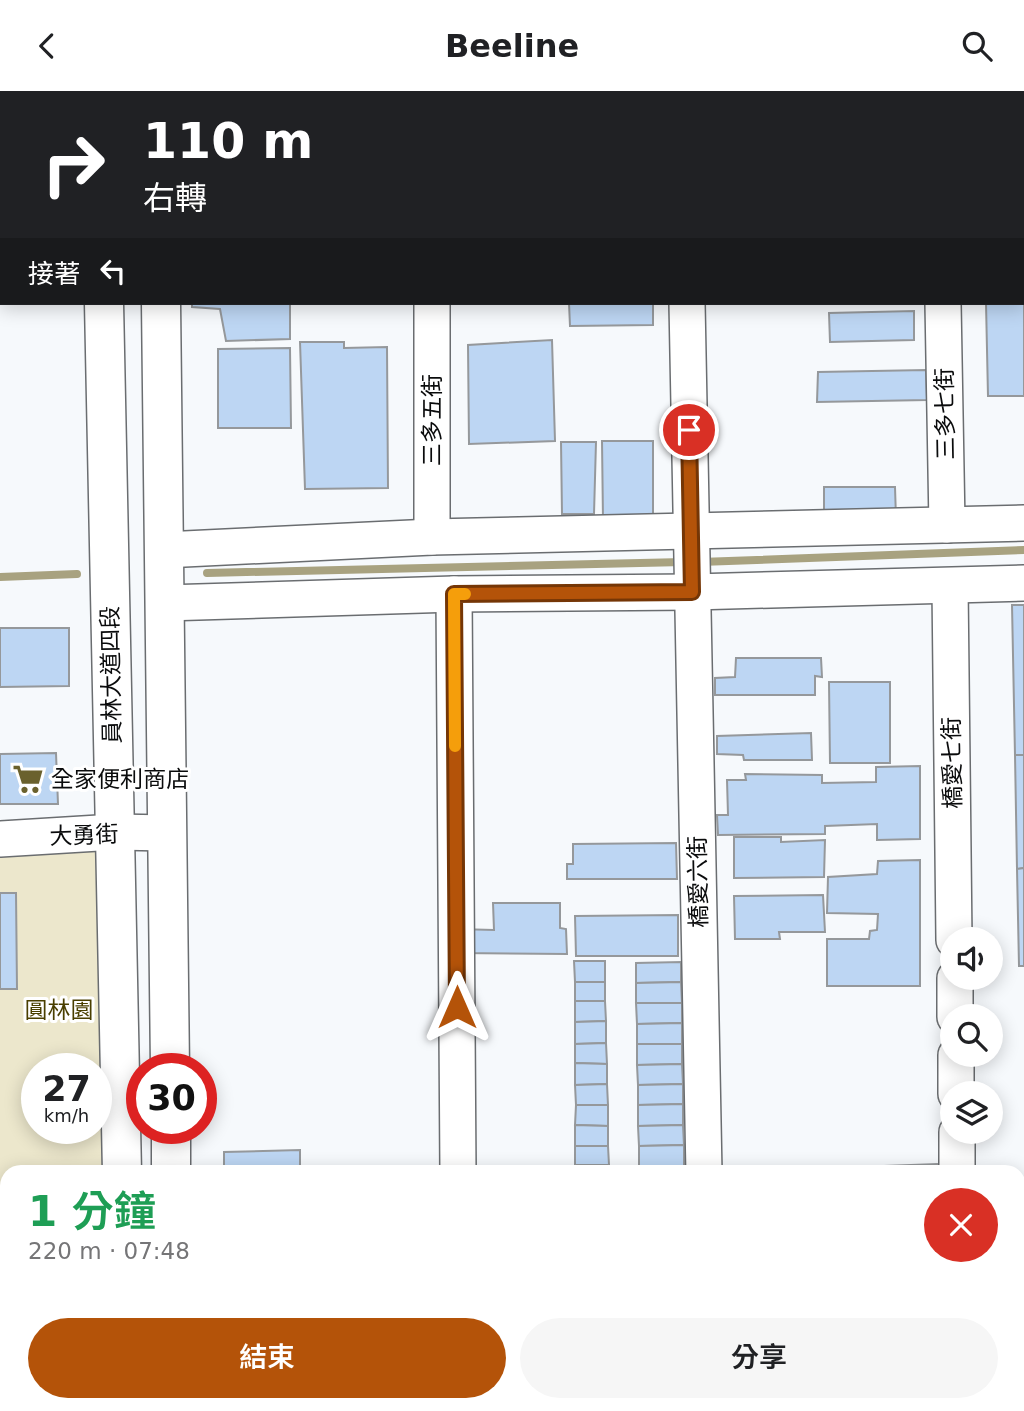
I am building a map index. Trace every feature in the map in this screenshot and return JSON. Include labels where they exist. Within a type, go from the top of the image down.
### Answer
[{"type":"main road","name":"員林大道四段","points":[[104,305],[122,1165]]},
{"type":"main road","points":[[161,305],[170,1053]]},
{"type":"main road","points":[[171,1144],[171,1165]]},
{"type":"street","name":"三多五街","points":[[432,305],[432,537]]},
{"type":"street","name":"橋愛六街","points":[[687,305],[704,1165]]},
{"type":"street","name":"三多七街","points":[[943,305],[947,525]]},
{"type":"street","points":[[164,550],[432,537],[1024,523]]},
{"type":"street","points":[[165,603],[454,594],[692,592],[1024,583]]},
{"type":"street","name":"橋愛七街","points":[[950,586],[954,927]]},
{"type":"street","points":[[454,594],[458,1165]]},
{"type":"street","name":"大勇街","points":[[0,839],[115,832],[168,833]]},
{"type":"street","points":[[957,1144],[957,1165]]},
{"type":"green space","name":"圓林園","points":[[115,832],[122,1165],[0,1165],[0,839]]},
{"type":"building","points":[[290,305],[290,339],[226,341],[220,309],[192,307]]},
{"type":"building","points":[[569,305],[653,305],[653,325],[570,326]]},
{"type":"building","points":[[986,305],[1024,305],[1024,396],[988,396]]},
{"type":"building","points":[[914,311],[914,340],[830,342],[829,313]]},
{"type":"building","points":[[552,340],[555,441],[469,444],[468,345]]},
{"type":"building","points":[[300,342],[344,342],[344,348],[387,347],[388,488],[305,489]]},
{"type":"building","points":[[290,348],[291,428],[218,428],[218,349]]},
{"type":"building","points":[[926,370],[927,400],[817,402],[818,372]]},
{"type":"building","points":[[602,441],[653,441],[653,519],[603,520]]},
{"type":"building","points":[[561,442],[596,442],[594,514],[562,514]]},
{"type":"building","points":[[824,487],[895,487],[896,518],[824,519]]},
{"type":"building","points":[[1012,605],[1024,605],[1024,755],[1015,755]]},
{"type":"building","points":[[0,628],[69,628],[69,686],[0,687]]},
{"type":"building","points":[[736,658],[821,658],[822,677],[815,676],[815,695],[715,695],[715,678],[735,677]]},
{"type":"building","points":[[829,682],[890,682],[890,763],[830,763]]},
{"type":"building","points":[[811,733],[812,760],[744,760],[743,755],[717,754],[717,736]]},
{"type":"building","name":"全家便利商店","points":[[56,753],[58,804],[0,804],[0,754]]},
{"type":"building","points":[[1015,755],[1024,755],[1024,868],[1017,869]]},
{"type":"building","points":[[920,766],[920,839],[877,840],[877,824],[825,826],[825,834],[718,835],[717,815],[728,815],[727,780],[746,780],[745,774],[822,775],[822,783],[876,782],[876,767]]},
{"type":"building","points":[[734,837],[781,837],[781,842],[825,840],[824,877],[734,878]]},
{"type":"building","points":[[676,843],[677,879],[567,879],[567,864],[573,864],[573,844]]},
{"type":"building","points":[[920,860],[920,986],[827,986],[827,939],[869,939],[870,931],[877,930],[878,914],[827,913],[828,877],[877,874],[878,861]]},
{"type":"building","points":[[1024,868],[1024,966],[1019,966],[1017,869]]},
{"type":"building","points":[[0,893],[16,893],[17,989],[0,989]]},
{"type":"building","points":[[823,895],[825,932],[779,932],[780,939],[735,939],[734,896]]},
{"type":"building","points":[[493,903],[560,903],[560,928],[566,929],[567,954],[457,953],[457,929],[494,930]]},
{"type":"building","points":[[678,915],[678,956],[576,956],[575,916]]},
{"type":"building","points":[[574,961],[605,961],[605,982],[575,982]]},
{"type":"building","points":[[681,962],[681,982],[636,983],[636,963]]},
{"type":"building","points":[[575,982],[605,982],[605,1001],[575,1001]]},
{"type":"building","points":[[681,982],[682,1003],[636,1003],[636,983]]},
{"type":"building","points":[[575,1001],[605,1001],[606,1021],[575,1022]]},
{"type":"building","points":[[636,1003],[682,1003],[682,1023],[637,1024]]},
{"type":"building","points":[[606,1021],[606,1043],[575,1044],[575,1022]]},
{"type":"building","points":[[682,1023],[682,1044],[637,1044],[637,1024]]},
{"type":"building","points":[[606,1043],[607,1064],[575,1063],[575,1044]]},
{"type":"building","points":[[637,1044],[682,1044],[682,1064],[637,1065]]},
{"type":"building","points":[[575,1063],[607,1064],[607,1084],[575,1085]]},
{"type":"building","points":[[682,1064],[683,1084],[638,1085],[637,1065]]},
{"type":"building","points":[[607,1084],[608,1105],[576,1105],[575,1085]]},
{"type":"building","points":[[683,1084],[683,1104],[638,1105],[638,1085]]},
{"type":"building","points":[[683,1104],[683,1125],[638,1126],[638,1105]]},
{"type":"building","points":[[576,1105],[608,1105],[608,1126],[575,1125]]},
{"type":"building","points":[[575,1125],[608,1126],[608,1146],[575,1146]]},
{"type":"building","points":[[683,1125],[684,1145],[639,1146],[638,1126]]},
{"type":"building","points":[[684,1145],[684,1165],[639,1165],[639,1146]]},
{"type":"building","points":[[575,1146],[608,1146],[609,1165],[575,1165]]},
{"type":"building","points":[[300,1150],[300,1165],[224,1165],[224,1152]]},
{"type":"waterway","points":[[700,562],[1024,550]]},
{"type":"waterway","points":[[207,573],[684,562]]},
{"type":"waterway","points":[[0,577],[77,574]]},
{"type":"slow traffic","points":[[455,746],[454,594],[465,594]]},
{"type":"place","name":"全家便利商店","points":[[28,779]]},
{"type":"route","points":[[457,1007],[454,594],[692,592],[689,430]]}]
